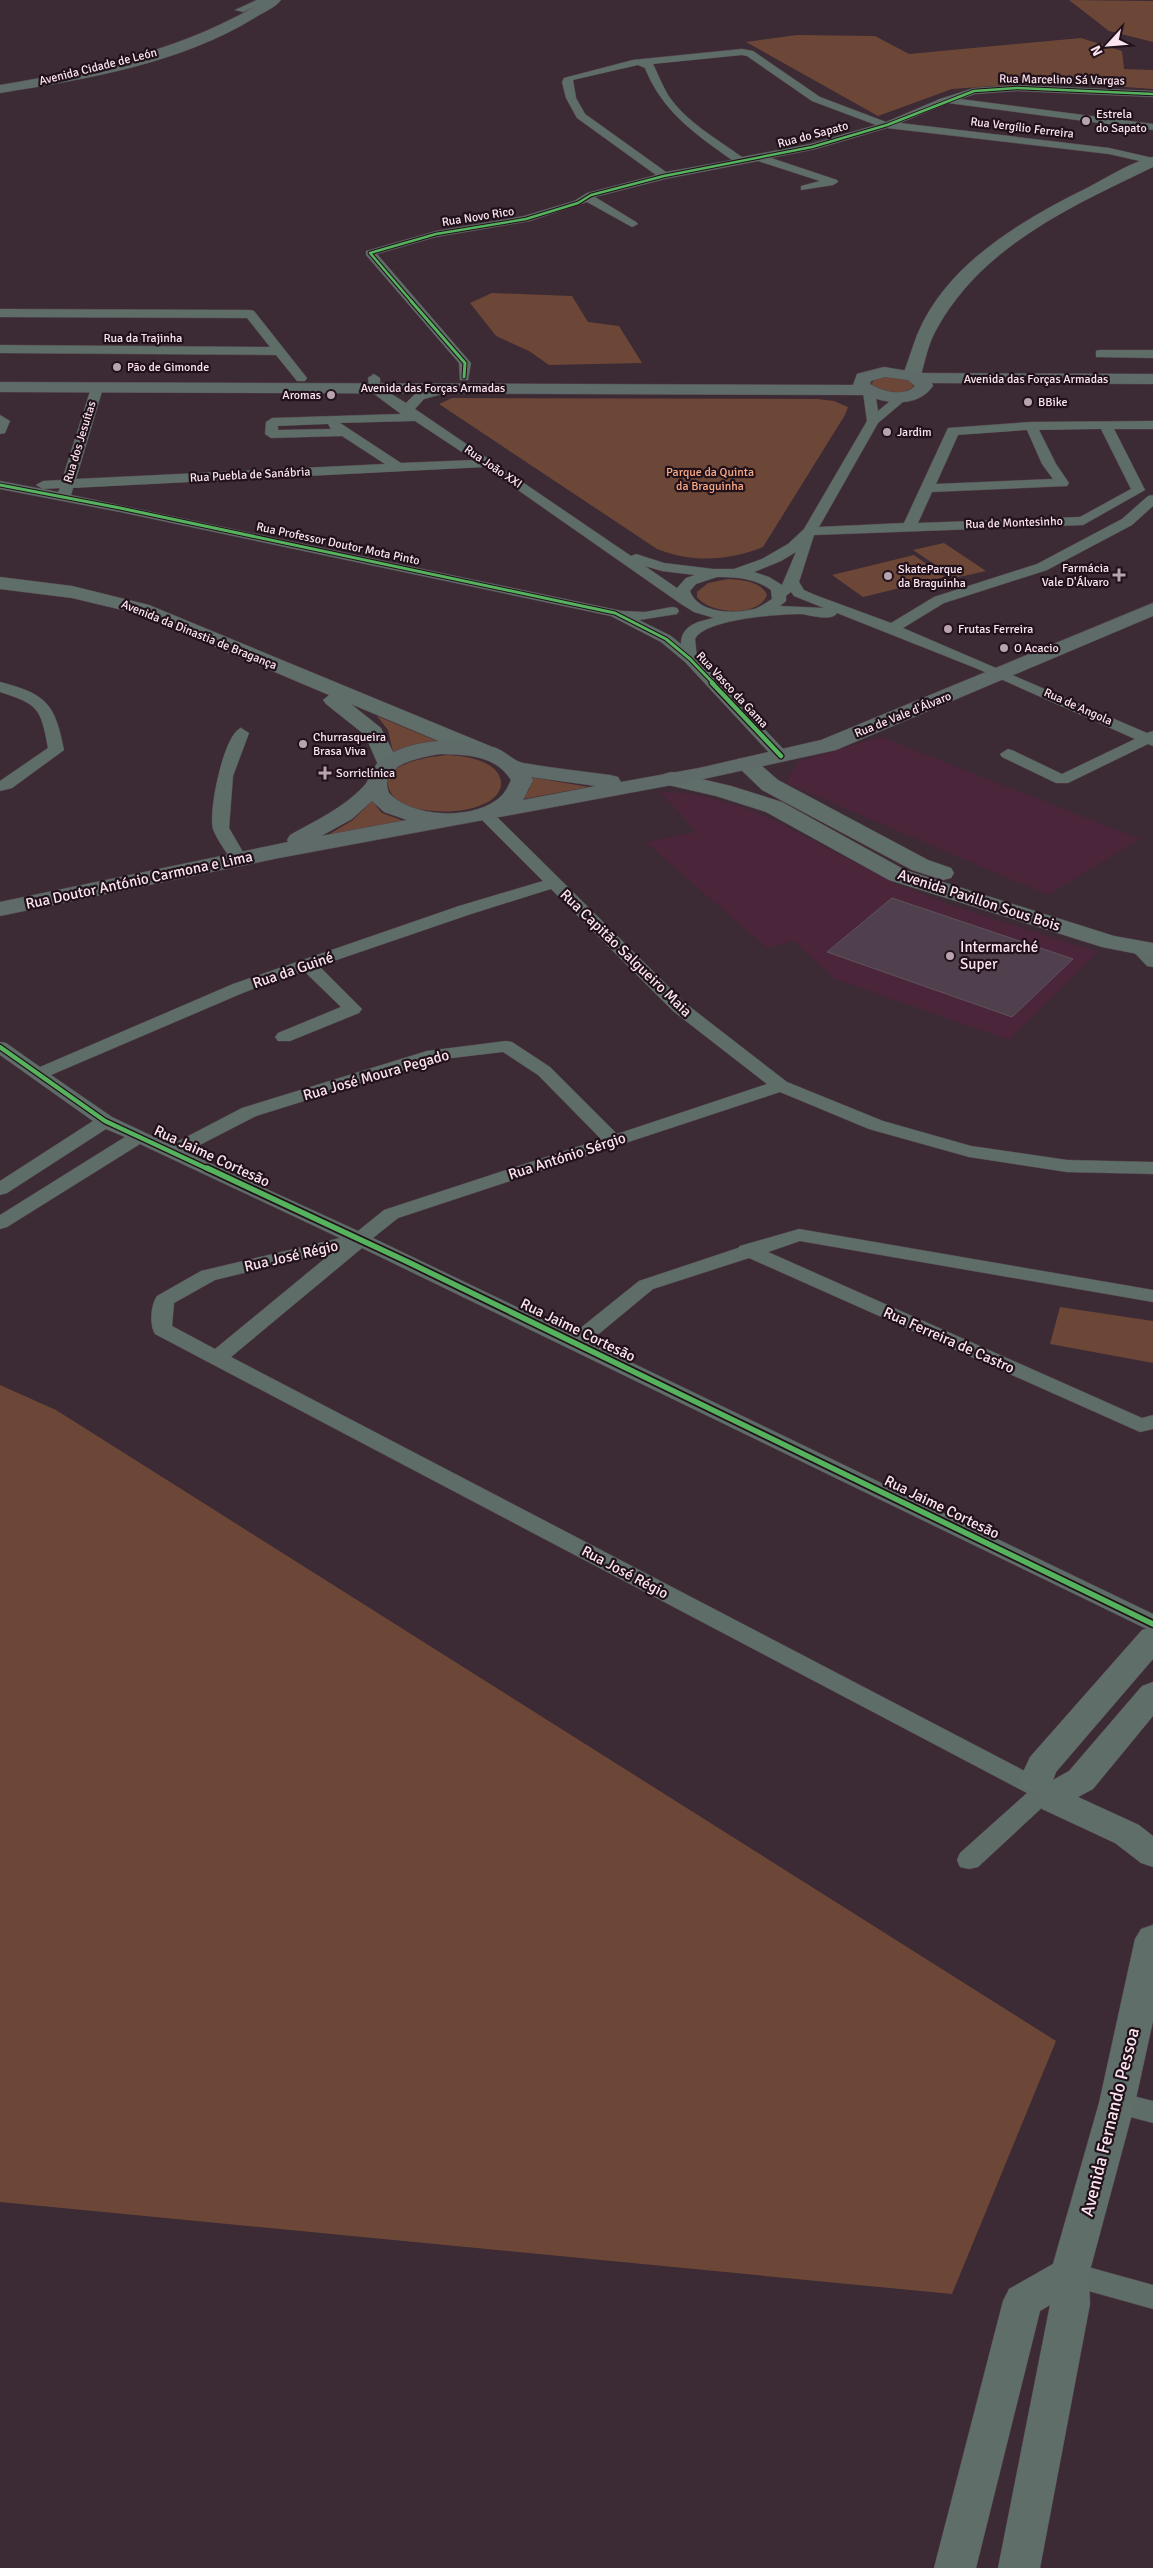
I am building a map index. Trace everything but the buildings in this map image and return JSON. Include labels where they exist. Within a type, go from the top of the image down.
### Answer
[{"type":"main road","name":"Avenida Cidade de León","points":[[2,87],[124,56],[180,37],[240,10],[254,0]]},
{"type":"main road","name":"Avenida Cidade de León","points":[[2,87],[86,73],[165,51],[230,26],[272,1]]},
{"type":"main road","name":"Avenida das Forças Armadas","points":[[866,387],[884,372],[918,381],[1153,390]]},
{"type":"main road","name":"Avenida das Forças Armadas","points":[[0,377],[302,378],[374,383]]},
{"type":"main road","name":"Avenida das Forças Armadas","points":[[0,387],[97,388],[457,381],[866,387],[886,396],[904,396],[918,381],[1153,379]]},
{"type":"main road","name":"Rua de Vale d'Álvaro","points":[[642,784],[746,764],[828,745],[1153,609]]},
{"type":"main road","points":[[488,813],[509,803],[520,792],[522,780],[516,768],[508,761],[482,751],[462,748],[420,750],[388,764],[377,775],[375,788],[380,798],[391,806],[406,813],[446,819],[488,813],[642,784]]},
{"type":"main road","points":[[516,768],[591,780],[642,784]]},
{"type":"main road","name":"Rua Doutor António Carmona e Lima","points":[[279,851],[344,814],[375,788]]},
{"type":"main road","name":"Rua Doutor António Carmona e Lima","points":[[0,909],[239,859],[446,819]]},
{"type":"street","points":[[240,10],[272,1]]},
{"type":"street","points":[[642,64],[742,52],[750,53],[816,98],[887,125]]},
{"type":"street","points":[[664,176],[581,116],[571,98],[567,82],[576,75],[633,63],[649,66],[655,87],[671,108],[687,123],[742,162]]},
{"type":"street","name":"Rua Marcelino Sá Vargas","points":[[887,125],[944,101],[974,91],[994,88],[1120,91],[1153,94]]},
{"type":"street","points":[[944,101],[1153,127]]},
{"type":"street","name":"Rua Vergílio Ferreira","points":[[887,125],[1033,142],[1033,147],[1036,150],[1081,156],[1101,150],[1153,161]]},
{"type":"street","name":"Rua do Sapato","points":[[742,162],[812,147],[887,125]]},
{"type":"street","points":[[760,158],[833,182],[805,188]]},
{"type":"street","points":[[918,381],[918,348],[938,307],[984,256],[1014,234],[1050,213],[1153,161]]},
{"type":"street","name":"Rua Novo Rico","points":[[457,381],[465,363],[370,253],[436,234],[526,219],[578,203],[587,197],[664,176],[742,162]]},
{"type":"street","points":[[587,197],[632,224]]},
{"type":"street","points":[[0,313],[250,314],[302,378]]},
{"type":"street","name":"Rua da Trajinha","points":[[0,337],[189,338]]},
{"type":"street","points":[[249,338],[269,338]]},
{"type":"street","points":[[884,372],[918,348]]},
{"type":"street","name":"Rua da Trajinha","points":[[0,349],[280,351]]},
{"type":"street","points":[[1100,354],[1153,354]]},
{"type":"street","points":[[345,432],[271,434],[272,422],[411,414],[420,396],[457,381]]},
{"type":"street","name":"Rua João XXI","points":[[374,383],[411,414],[488,463],[685,601],[711,614],[741,616]]},
{"type":"street","points":[[866,387],[873,420]]},
{"type":"street","name":"Rua dos Jesuítas","points":[[66,490],[97,388]]},
{"type":"street","points":[[735,573],[784,555],[796,547],[810,531],[873,420],[904,396]]},
{"type":"street","points":[[0,419],[4,421],[0,430]]},
{"type":"street","points":[[328,420],[398,467]]},
{"type":"street","name":"Rua de Montesinho","points":[[810,531],[1083,521],[1138,490],[1105,424]]},
{"type":"street","points":[[909,527],[953,431],[1031,426],[1153,425]]},
{"type":"street","points":[[927,488],[1062,483],[1049,464],[1031,426]]},
{"type":"street","name":"Rua Puebla de Sanábria","points":[[66,490],[398,467],[488,463]]},
{"type":"street","name":"Rua Professor Doutor Mota Pinto","points":[[6,486],[66,490],[614,613],[645,616],[672,611]]},
{"type":"street","points":[[741,616],[765,611],[816,611],[887,625],[940,600],[1042,567],[1127,522],[1153,499]]},
{"type":"street","points":[[780,595],[792,582],[806,547],[810,531]]},
{"type":"street","name":"Rua João XXI","points":[[619,554],[662,567],[715,574]]},
{"type":"street","points":[[666,633],[672,611],[685,601],[682,592],[685,586],[702,576],[735,573],[762,578],[778,589],[780,595],[779,601],[765,611]]},
{"type":"street","points":[[792,582],[799,592],[810,598],[887,625]]},
{"type":"street","name":"Avenida da Dinastia de Bragança","points":[[0,583],[72,591],[99,596],[142,609],[307,679]]},
{"type":"street","name":"Rua Professor Doutor Mota Pinto","points":[[614,613],[666,633],[704,626]]},
{"type":"street","name":"Rua Vasco da Gama","points":[[690,659],[686,637],[692,631],[741,616]]},
{"type":"street","name":"Rua de Angola","points":[[887,625],[1003,673],[1151,738]]},
{"type":"street","name":"Rua Vasco da Gama","points":[[666,633],[781,756]]},
{"type":"street","points":[[307,679],[482,751]]},
{"type":"street","points":[[307,679],[374,732],[388,764]]},
{"type":"street","points":[[0,687],[34,698],[51,722],[56,750],[6,785],[0,786]]},
{"type":"street","points":[[239,859],[221,828],[225,776],[241,733]]},
{"type":"street","points":[[1008,754],[1062,780],[1151,738]]},
{"type":"street","name":"Avenida Pavillon Sous Bois","points":[[746,764],[770,785],[920,865],[1046,908],[1149,948]]},
{"type":"street","name":"Avenida Pavillon Sous Bois","points":[[672,779],[723,791],[774,807],[897,875],[1110,942],[1149,948]]},
{"type":"street","name":"Rua Capitão Salgueiro Maia","points":[[488,813],[554,883],[679,1007],[781,1086],[876,1125],[969,1151],[1067,1166],[1153,1168]]},
{"type":"street","name":"Rua da Guiné","points":[[38,1074],[240,988],[465,910],[554,883]]},
{"type":"street","points":[[284,1037],[353,1010],[308,965]]},
{"type":"street","name":"Rua José Moura Pegado","points":[[173,1152],[250,1112],[434,1055],[506,1046],[544,1071],[614,1141]]},
{"type":"street","name":"Rua Jaime Cortesão","points":[[0,1047],[105,1121],[360,1239],[1153,1624]]},
{"type":"street","name":"Rua António Sérgio","points":[[360,1239],[392,1214],[781,1086]]},
{"type":"street","points":[[0,1188],[105,1121]]},
{"type":"street","points":[[0,1223],[139,1136]]},
{"type":"street","points":[[575,1343],[646,1285],[747,1250],[799,1235],[1153,1296]]},
{"type":"street","name":"Rua José Régio","points":[[360,1239],[208,1275],[164,1300],[162,1329],[1045,1791]]},
{"type":"street","name":"Rua José Régio","points":[[217,1358],[360,1239]]},
{"type":"street","name":"Rua Ferreira de Castro","points":[[747,1250],[1140,1425],[1153,1422]]},
{"type":"street","points":[[1045,1791],[1042,1766],[1153,1638]]},
{"type":"street","points":[[969,1860],[1045,1791],[1081,1780],[1153,1694]]},
{"type":"street","points":[[1045,1791],[1127,1834],[1153,1854]]},
{"type":"street","name":"Avenida Fernando Pessoa","points":[[1019,2568],[1070,2304],[1070,2274],[1117,2103],[1153,1939]]},
{"type":"street","points":[[1117,2103],[1153,2112]]},
{"type":"street","points":[[956,2568],[1023,2301],[1070,2274],[1153,2297]]},
{"type":"shaded area","points":[[881,737],[1140,839],[1048,895],[786,783],[799,761]]},
{"type":"shaded area","points":[[660,791],[694,794],[746,808],[781,824],[896,884],[954,906],[1098,952],[1009,1040],[835,979],[793,941],[767,948],[645,842],[696,832]]},
{"type":"green space","points":[[1069,0],[1153,1],[1153,42],[1109,31]]},
{"type":"green space","points":[[797,35],[875,36],[909,54],[1081,38],[1122,51],[1124,69],[1153,70],[1153,89],[1098,85],[1022,84],[952,89],[878,116],[746,42]]},
{"type":"green space","points":[[492,293],[572,296],[588,322],[619,326],[642,363],[549,365],[529,351],[496,336],[470,303]]},
{"type":"green space","points":[[887,376],[908,379],[914,386],[904,391],[886,392],[871,384],[875,379]]},
{"type":"green space","name":"Parque da Quinta da Braguinha","points":[[452,398],[817,399],[834,401],[848,407],[845,415],[763,547],[737,555],[697,558],[670,554],[657,549],[439,404]]},
{"type":"green space","points":[[944,543],[986,571],[955,578],[913,550]]},
{"type":"green space","name":"SkateParque da Braguinha","points":[[914,555],[945,577],[863,597],[832,575]]},
{"type":"green space","points":[[728,579],[756,584],[767,595],[762,602],[754,607],[733,611],[712,607],[703,603],[697,597],[697,592],[708,583]]},
{"type":"green space","points":[[377,716],[439,742],[393,752],[388,730]]},
{"type":"green space","points":[[449,755],[475,759],[490,766],[496,771],[501,782],[501,788],[498,793],[486,803],[470,809],[444,811],[410,807],[398,801],[392,795],[388,781],[391,774],[398,768],[420,759]]},
{"type":"green space","points":[[530,777],[589,787],[523,799],[530,788]]},
{"type":"green space","points":[[372,801],[382,813],[404,821],[323,838],[353,820]]},
{"type":"green space","points":[[1060,1307],[1153,1321],[1153,1363],[1050,1344]]},
{"type":"green space","points":[[0,1385],[56,1410],[1056,2041],[952,2294],[0,2202]]},
{"type":"cycle path","points":[[464,377],[465,363],[370,253],[436,234],[526,219],[578,203],[591,195],[664,176],[812,147],[887,125],[944,101],[974,91],[1017,88],[1153,94]]},
{"type":"cycle path","points":[[0,485],[120,508],[615,613],[666,639],[690,659],[781,756]]},
{"type":"cycle path","points":[[0,1047],[105,1121],[408,1262],[1153,1624]]},
{"type":"place","name":"Estrela do Sapato","points":[[1086,121]]},
{"type":"place","name":"Pão de Gimonde","points":[[117,367]]},
{"type":"place","name":"Aromas","points":[[331,395]]},
{"type":"place","name":"BBike","points":[[1028,402]]},
{"type":"place","name":"Jardim","points":[[887,432]]},
{"type":"place","name":"Farmácia Vale D'Álvaro","points":[[1119,575]]},
{"type":"place","name":"SkateParque da Braguinha","points":[[888,576]]},
{"type":"place","name":"Frutas Ferreira","points":[[948,629]]},
{"type":"place","name":"O Acacio","points":[[1004,648]]},
{"type":"place","name":"Churrasqueira Brasa Viva","points":[[303,744]]},
{"type":"place","name":"Sorriclínica","points":[[325,773]]},
{"type":"place","name":"Intermarché Super","points":[[950,956]]}]
